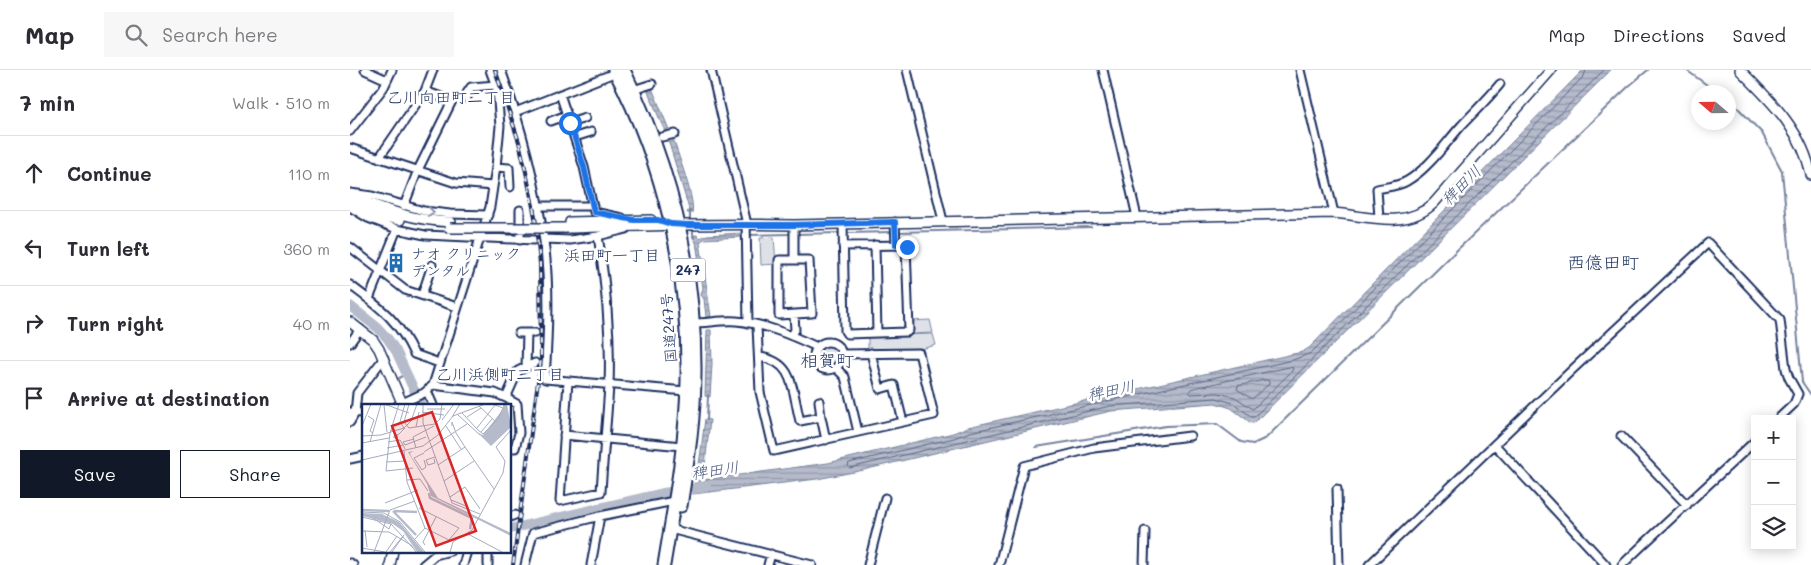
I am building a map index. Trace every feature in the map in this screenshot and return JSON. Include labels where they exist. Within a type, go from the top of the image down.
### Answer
[{"type":"highway","name":"国道247号","points":[[619,71],[638,88],[658,138],[679,224],[698,323],[693,413],[677,499],[673,530],[672,565]]},
{"type":"highway","name":"国道247号","points":[[619,71],[658,177],[679,224],[680,275],[685,311],[686,391],[681,480]]},
{"type":"highway","name":"国道247号","points":[[664,565],[673,530]]},
{"type":"street","points":[[365,70],[387,80]]},
{"type":"street","points":[[350,131],[353,121],[384,87],[392,70]]},
{"type":"street","points":[[350,322],[372,340],[384,358],[402,404],[426,392],[433,385],[488,215],[496,167],[500,126],[497,89],[490,70]]},
{"type":"street","points":[[501,70],[527,154],[544,240],[547,284],[545,379],[686,391]]},
{"type":"street","points":[[711,70],[746,231],[748,323]]},
{"type":"street","points":[[907,70],[943,221]]},
{"type":"street","points":[[1103,70],[1137,217]]},
{"type":"street","points":[[1300,70],[1334,213]]},
{"type":"street","points":[[350,206],[386,217],[450,225],[564,225],[634,223],[658,220],[679,224],[723,226],[746,231],[895,228],[943,221],[1334,213],[1406,219],[1433,207],[1551,70]]},
{"type":"street","points":[[1740,70],[1782,114],[1797,137],[1811,175]]},
{"type":"street","points":[[379,158],[425,91],[430,71]]},
{"type":"street","points":[[515,112],[619,71]]},
{"type":"street","points":[[638,88],[652,84]]},
{"type":"street","points":[[1379,218],[1377,189],[1406,182],[1421,170],[1451,140],[1462,125],[1500,84]]},
{"type":"street","points":[[467,98],[467,93],[471,87],[496,85]]},
{"type":"street","points":[[404,206],[418,170],[452,101],[425,91]]},
{"type":"street","points":[[560,94],[584,167],[594,212],[634,223]]},
{"type":"street","points":[[551,121],[567,115]]},
{"type":"street","points":[[570,123],[585,118]]},
{"type":"street","points":[[575,138],[591,132]]},
{"type":"street","points":[[658,138],[675,134]]},
{"type":"street","points":[[350,148],[456,183],[493,186]]},
{"type":"street","points":[[496,167],[509,168],[510,187]]},
{"type":"street","points":[[350,194],[372,196],[404,206],[450,214],[488,215]]},
{"type":"street","points":[[350,194],[395,213],[450,225]]},
{"type":"street","points":[[350,206],[368,218],[396,229],[425,236],[534,240]]},
{"type":"street","points":[[538,206],[593,206]]},
{"type":"street","points":[[520,210],[520,240]]},
{"type":"street","points":[[544,240],[570,240],[598,236],[634,223]]},
{"type":"street","points":[[895,228],[896,245]]},
{"type":"street","points":[[370,300],[396,229]]},
{"type":"street","points":[[843,230],[843,246],[845,331],[847,334],[907,332],[909,330],[906,245],[843,246]]},
{"type":"street","points":[[794,231],[794,260]]},
{"type":"street","points":[[568,381],[560,501],[601,492],[609,384],[609,344],[605,278],[598,236]]},
{"type":"street","points":[[1369,565],[1708,242],[1780,320],[1786,369],[1798,394],[1794,404],[1782,415]]},
{"type":"street","points":[[875,246],[877,333]]},
{"type":"street","points":[[350,247],[405,290],[457,306]]},
{"type":"street","points":[[779,260],[794,260],[809,260],[812,314],[779,315],[779,260]]},
{"type":"street","points":[[422,295],[432,265]]},
{"type":"street","points":[[350,285],[394,320],[403,331],[414,354],[439,363]]},
{"type":"street","points":[[792,335],[795,330],[794,315]]},
{"type":"street","points":[[698,323],[735,321],[748,323],[792,335],[817,347]]},
{"type":"street","points":[[758,326],[760,392],[774,451],[934,415],[919,353],[872,352],[842,354]]},
{"type":"street","points":[[350,343],[360,329]]},
{"type":"street","points":[[526,367],[523,333],[535,333]]},
{"type":"street","points":[[830,342],[838,346],[842,354],[841,363],[829,371],[816,365],[814,356],[817,347],[830,342]]},
{"type":"street","points":[[872,352],[880,389],[894,386],[903,422]]},
{"type":"street","points":[[759,357],[776,361],[788,373],[800,421],[821,417]]},
{"type":"street","points":[[350,422],[357,394],[384,358]]},
{"type":"street","points":[[506,398],[518,371],[535,363]]},
{"type":"street","points":[[836,368],[845,377],[858,432]]},
{"type":"street","points":[[433,385],[495,393],[517,404],[519,433],[515,448],[511,448]]},
{"type":"street","points":[[426,392],[432,404]]},
{"type":"street","points":[[819,401],[826,440]]},
{"type":"street","points":[[564,435],[682,446]]},
{"type":"street","points":[[1000,565],[1024,466],[1094,448],[1190,436]]},
{"type":"street","points":[[1621,436],[1687,505]]},
{"type":"street","points":[[1495,445],[1606,565]]},
{"type":"street","points":[[1622,565],[1751,445]]},
{"type":"street","points":[[1337,489],[1339,565]]},
{"type":"street","points":[[868,565],[885,498]]},
{"type":"street","points":[[525,565],[533,533],[677,499]]},
{"type":"street","points":[[591,565],[600,516]]},
{"type":"street","points":[[673,530],[812,565]]},
{"type":"street","points":[[1144,531],[1144,565]]},
{"type":"street","points":[[390,565],[393,552]]},
{"type":"street","points":[[423,565],[435,555],[446,552]]},
{"type":"street","points":[[463,565],[467,552]]},
{"type":"street","points":[[488,552],[488,565]]},
{"type":"street","points":[[768,565],[771,554]]},
{"type":"shaded area","points":[[774,237],[776,264],[761,265],[760,238]]},
{"type":"shaded area","points":[[930,320],[933,333],[913,334],[911,321]]},
{"type":"shaded area","points":[[933,334],[936,345],[918,350],[868,350],[868,336]]},
{"type":"shaded area","points":[[827,344],[836,347],[839,356],[836,365],[827,368],[818,365],[815,356],[818,347]]},
{"type":"water","points":[[1583,70],[1611,70],[1254,423],[1251,423],[1231,408],[1215,403],[1111,411],[859,471],[817,479],[693,494],[695,481],[828,463],[953,433],[968,427],[1302,352],[1309,348]]},
{"type":"water","points":[[652,88],[669,131],[665,132],[647,89]]},
{"type":"water","points":[[671,137],[674,141],[689,189],[693,207],[692,213],[687,213],[689,209],[669,143],[666,139]]},
{"type":"water","points":[[742,233],[742,237],[704,239],[700,242],[711,317],[706,317],[704,299],[701,295],[703,288],[696,242],[692,236],[697,235],[699,238],[707,235]]},
{"type":"water","points":[[707,330],[711,330],[712,364],[710,397],[705,396]]},
{"type":"water","points":[[705,419],[710,420],[704,474],[698,473]]},
{"type":"waterway","points":[[1036,447],[1166,426],[1217,424],[1241,442],[1253,444],[1266,438],[1455,252],[1648,70]]},
{"type":"waterway","points":[[1686,70],[1707,85]]},
{"type":"waterway","points":[[1736,107],[1762,133],[1782,171],[1802,382],[1811,395]]},
{"type":"waterway","points":[[690,211],[690,221]]},
{"type":"waterway","points":[[898,232],[1091,227]]},
{"type":"waterway","points":[[692,228],[694,238]]},
{"type":"waterway","points":[[845,233],[893,232]]},
{"type":"waterway","points":[[795,234],[841,233]]},
{"type":"waterway","points":[[748,235],[791,234]]},
{"type":"waterway","name":"稗田川","points":[[350,306],[378,328],[388,339],[396,351],[421,404]]},
{"type":"waterway","points":[[399,378],[406,374]]},
{"type":"waterway","points":[[707,420],[708,395]]},
{"type":"waterway","name":"稗田川","points":[[511,529],[663,493],[706,487]]},
{"type":"railway","points":[[495,70],[519,142],[526,172],[535,217],[540,264],[541,359],[513,565]]},
{"type":"place","name":"ナオ クリニック デンタル","points":[[396,263]]},
{"type":"district","name":"乙川向田町二丁目","points":[[451,97]]},
{"type":"district","name":"浜田町一丁目","points":[[612,255]]},
{"type":"district","name":"西億田町","points":[[1603,263]]},
{"type":"district","name":"相賀町","points":[[827,361]]},
{"type":"district","name":"乙川浜側町二丁目","points":[[500,374]]},
{"type":"route","points":[[570,123],[587,178],[594,212],[634,220],[658,220],[671,224],[687,225],[794,225],[895,222],[896,245],[906,245],[907,247]]}]
